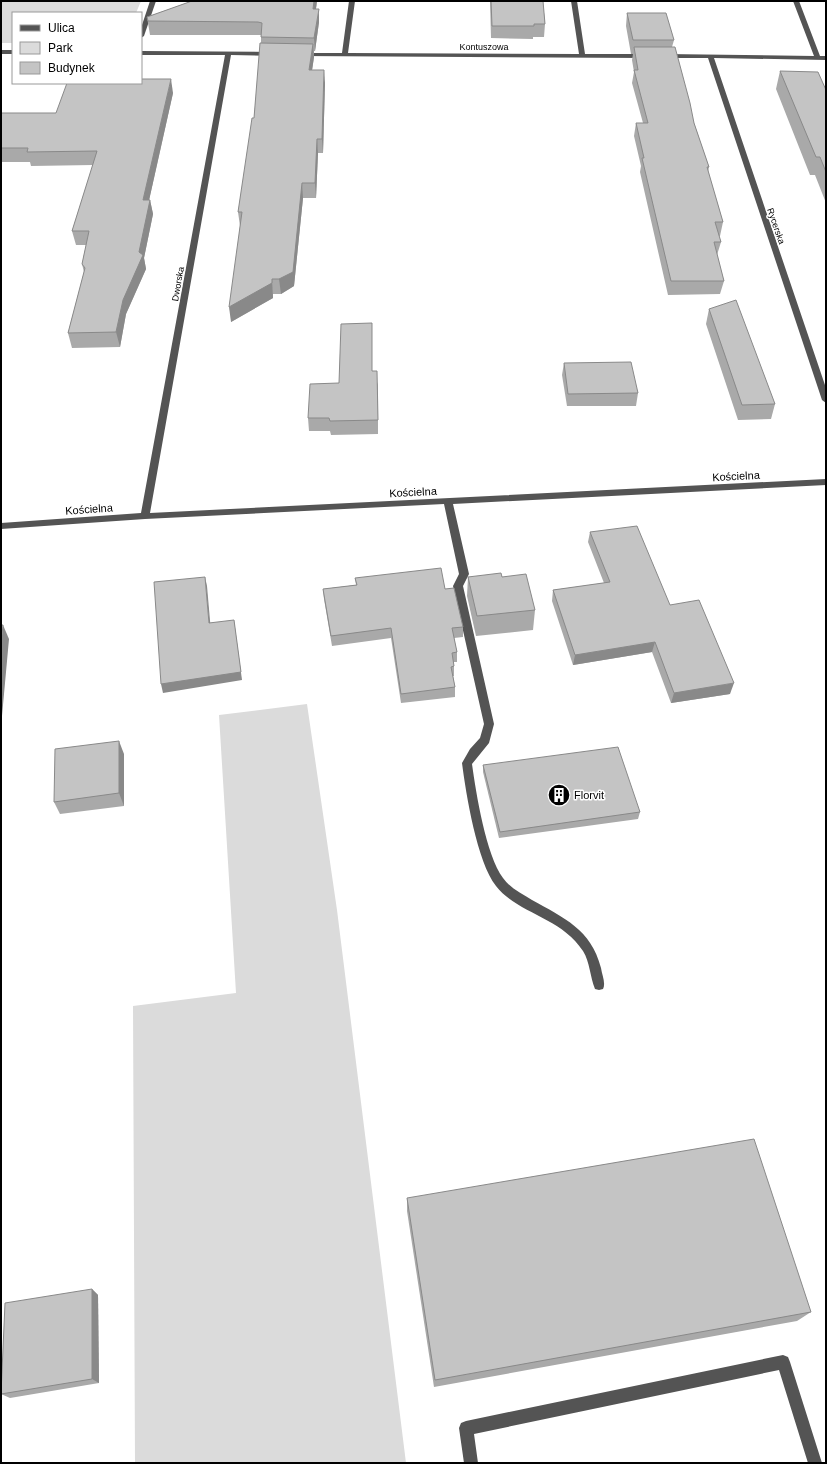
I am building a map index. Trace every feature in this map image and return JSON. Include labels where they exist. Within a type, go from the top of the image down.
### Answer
[{"type":"street","points":[[142,33],[153,1]]},
{"type":"street","points":[[345,55],[352,1]]},
{"type":"street","points":[[574,1],[582,56]]},
{"type":"street","points":[[796,1],[818,58]]},
{"type":"street","points":[[1,52],[12,52]]},
{"type":"street","points":[[142,53],[282,54]]},
{"type":"street","name":"Dworska","points":[[145,516],[228,54]]},
{"type":"street","name":"Kontuszowa","points":[[298,55],[650,56]]},
{"type":"street","points":[[657,56],[826,58]]},
{"type":"street","name":"Rycerska","points":[[710,56],[826,400]]},
{"type":"street","name":"Kościelna","points":[[1,526],[145,516],[826,482]]},
{"type":"street","points":[[448,501],[464,574],[458,586],[489,724],[485,740],[474,752],[467,763],[468,774],[492,872],[500,883],[518,897],[570,926],[588,948],[599,985]]},
{"type":"street","points":[[471,1463],[466,1428],[783,1362],[815,1463]]},
{"type":"green space","points":[[1,1],[141,1],[136,12],[12,12],[12,43],[1,43]]},
{"type":"green space","points":[[307,704],[337,910],[406,1463],[135,1463],[133,1006],[236,993],[219,715]]},
{"type":"building","points":[[192,1],[314,1],[313,9],[319,9],[314,38],[261,37],[262,23],[258,22],[148,21],[147,17]]},
{"type":"building","points":[[491,1],[543,1],[545,24],[534,24],[534,26],[492,26]]},
{"type":"building","points":[[627,13],[666,13],[674,40],[633,40]]},
{"type":"building","points":[[260,43],[313,44],[309,70],[324,70],[322,139],[317,139],[315,183],[302,183],[293,272],[279,279],[272,279],[272,283],[229,307],[242,212],[238,212],[252,118],[254,118]]},
{"type":"building","points":[[634,47],[675,47],[694,123],[709,167],[707,167],[723,222],[715,222],[721,242],[714,242],[724,281],[671,281],[642,158],[644,158],[636,123],[648,123],[634,70],[638,70]]},
{"type":"building","points":[[780,71],[818,72],[826,90],[826,172],[820,157],[816,157]]},
{"type":"building","points":[[142,79],[171,79],[143,200],[150,200],[139,252],[143,255],[123,300],[116,332],[68,333],[85,268],[82,264],[89,231],[72,231],[97,151],[27,152],[28,148],[1,148],[1,113],[56,113],[67,84],[142,84]]},
{"type":"building","points":[[736,300],[775,404],[742,405],[709,309]]},
{"type":"building","points":[[372,323],[372,371],[377,371],[378,420],[330,421],[329,418],[308,418],[310,384],[339,383],[341,324]]},
{"type":"building","points":[[631,362],[638,393],[568,394],[564,363]]},
{"type":"building","points":[[637,526],[670,605],[699,600],[734,683],[674,693],[655,642],[575,655],[553,590],[610,582],[590,532]]},
{"type":"building","points":[[441,568],[445,589],[454,588],[463,627],[452,628],[457,652],[452,653],[454,666],[451,667],[455,687],[401,694],[391,628],[331,636],[323,589],[357,585],[355,578]]},
{"type":"building","points":[[501,573],[502,577],[526,574],[535,610],[477,616],[468,577]]},
{"type":"building","points":[[205,577],[209,623],[234,620],[241,672],[161,684],[154,582]]},
{"type":"building","points":[[1,625],[3,625],[1,645]]},
{"type":"building","points":[[119,741],[119,793],[54,802],[55,749]]},
{"type":"building","name":"Florvit","points":[[618,747],[640,812],[500,832],[483,765]]},
{"type":"building","points":[[754,1139],[811,1312],[435,1380],[407,1198]]},
{"type":"building","points":[[92,1289],[92,1379],[1,1394],[5,1303]]},
{"type":"place","name":"Florvit","points":[[559,795]]}]
